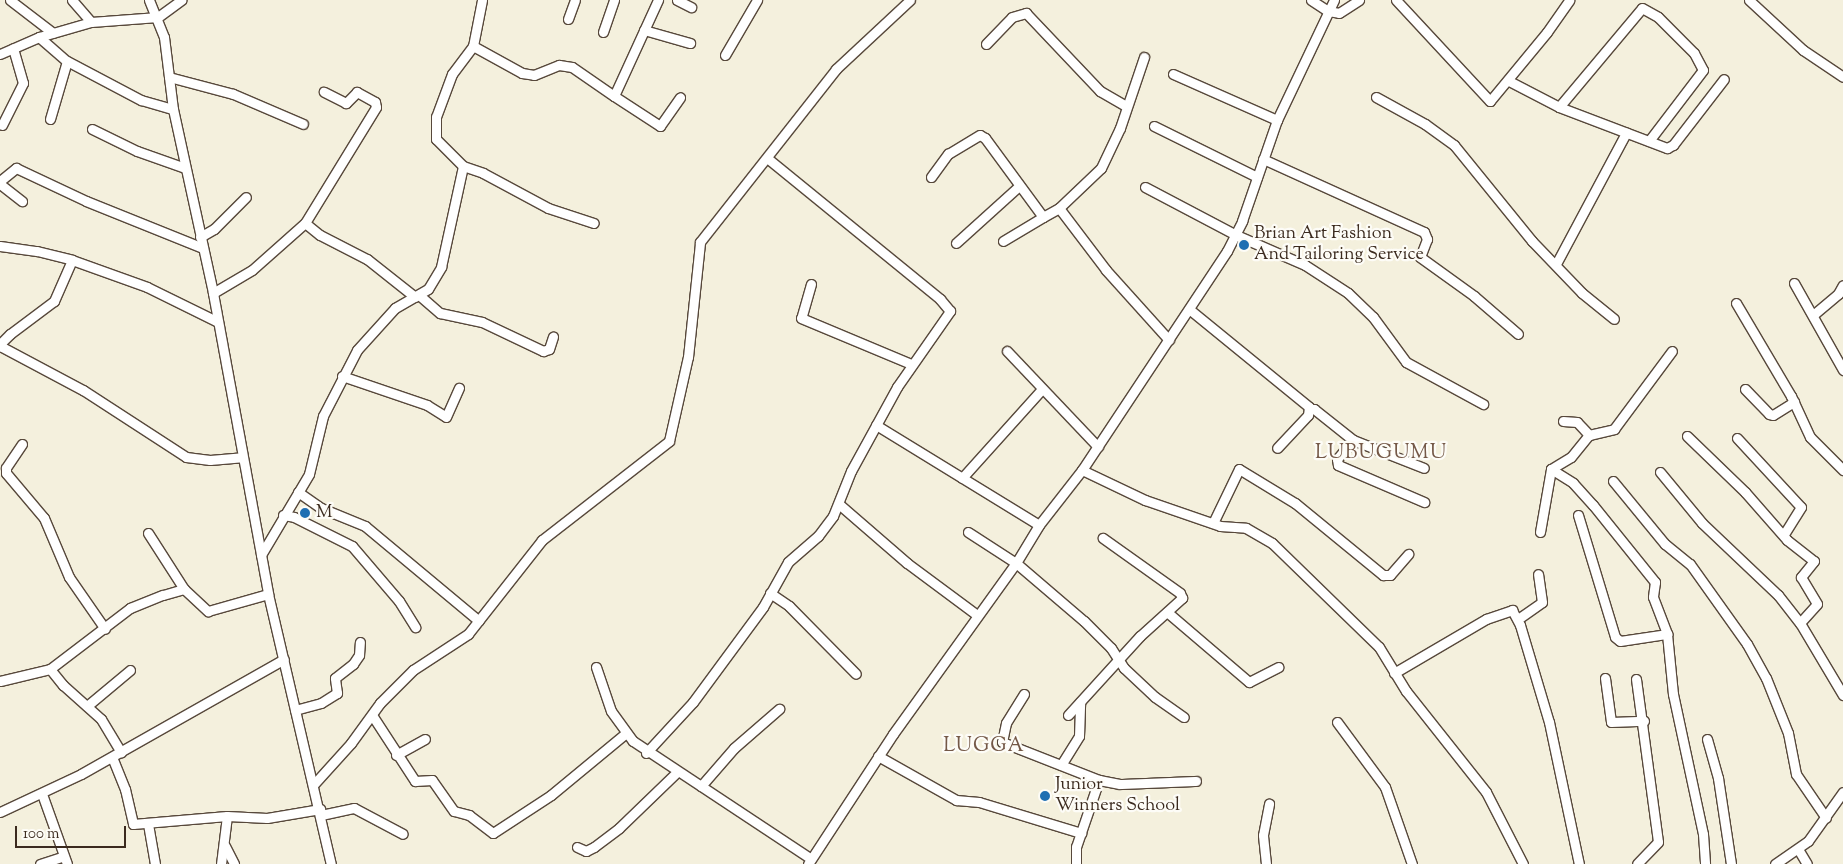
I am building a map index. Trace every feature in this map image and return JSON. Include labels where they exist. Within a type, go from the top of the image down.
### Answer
[{"type":"street","points":[[10,0],[53,33]]},
{"type":"street","points":[[72,0],[92,22]]},
{"type":"street","points":[[149,0],[158,17],[173,109],[213,293],[268,594],[321,812],[331,864]]},
{"type":"street","points":[[0,54],[39,37],[92,22],[158,17],[181,0]]},
{"type":"street","points":[[482,0],[472,46],[452,74],[442,95],[434,126],[436,139],[443,149],[463,166],[548,208],[594,223]]},
{"type":"street","points":[[568,19],[575,0]]},
{"type":"street","points":[[603,32],[614,0]]},
{"type":"street","points":[[614,96],[658,0]]},
{"type":"street","points":[[677,0],[691,7]]},
{"type":"street","points":[[725,54],[757,0]]},
{"type":"street","points":[[314,784],[413,670],[468,634],[542,540],[669,441],[688,357],[700,242],[836,68],[910,0]]},
{"type":"street","points":[[1312,0],[1328,11],[1342,12],[1359,0]]},
{"type":"street","points":[[596,667],[610,711],[626,733],[646,753],[701,786],[809,861],[878,756],[977,614],[1016,563],[1039,524],[1098,447],[1236,235],[1277,120],[1334,0]]},
{"type":"street","points":[[1396,0],[1487,100],[1492,100],[1509,81],[1569,0]]},
{"type":"street","points":[[1749,0],[1803,50],[1843,78]]},
{"type":"street","points":[[1559,107],[1642,8],[1658,17],[1694,54],[1702,70],[1650,141]]},
{"type":"street","points":[[986,44],[1012,16],[1026,13],[1100,91],[1126,106]]},
{"type":"street","points":[[644,30],[690,43]]},
{"type":"street","points":[[39,37],[66,61],[141,100],[173,109]]},
{"type":"street","points":[[472,46],[528,74],[542,73],[559,65],[572,67],[660,126],[680,97]]},
{"type":"street","points":[[2,125],[23,83],[13,48]]},
{"type":"street","points":[[1003,242],[1058,208],[1101,168],[1120,128],[1144,57]]},
{"type":"street","points":[[50,118],[66,61]]},
{"type":"street","points":[[1173,74],[1277,120]]},
{"type":"street","points":[[169,77],[233,94],[303,124]]},
{"type":"street","points":[[1509,81],[1559,107],[1626,133],[1671,147],[1724,79]]},
{"type":"street","points":[[213,293],[252,270],[305,223],[376,107],[375,102],[358,92],[346,103],[324,92]]},
{"type":"street","points":[[1376,97],[1425,124],[1454,145],[1532,241],[1582,293],[1614,320]]},
{"type":"street","points":[[1154,126],[1257,177]]},
{"type":"street","points":[[92,129],[137,151],[185,168]]},
{"type":"street","points":[[1556,264],[1626,133]]},
{"type":"street","points":[[931,177],[948,154],[980,135],[986,138],[1043,217]]},
{"type":"street","points":[[646,753],[693,702],[770,594],[788,562],[818,536],[840,505],[852,471],[876,425],[911,364],[949,315],[948,307],[767,158]]},
{"type":"street","points":[[1264,159],[1424,232],[1427,239],[1420,257],[1474,296],[1518,334]]},
{"type":"street","points":[[261,555],[283,515],[310,474],[323,416],[342,376],[368,334],[395,308],[428,289],[442,267],[463,166]]},
{"type":"street","points":[[22,201],[0,183],[16,168],[86,201],[203,248]]},
{"type":"street","points":[[956,244],[1019,186]]},
{"type":"street","points":[[1145,187],[1236,235],[1305,265],[1348,293],[1373,316],[1406,362],[1483,404]]},
{"type":"street","points":[[200,237],[214,229],[246,197]]},
{"type":"street","points":[[1058,208],[1106,270],[1169,340]]},
{"type":"street","points":[[305,223],[320,235],[367,259],[440,313],[482,322],[543,351],[549,349],[554,337]]},
{"type":"street","points":[[0,246],[37,250],[72,260],[154,291],[218,322]]},
{"type":"street","points":[[72,260],[54,300],[10,334],[1,343],[2,347],[83,390],[186,457],[210,460],[242,457]]},
{"type":"street","points":[[1794,283],[1843,370]]},
{"type":"street","points":[[811,284],[801,318],[911,364]]},
{"type":"street","points":[[1813,314],[1838,294],[1843,285]]},
{"type":"street","points":[[1736,303],[1794,402],[1810,438],[1843,470]]},
{"type":"street","points":[[1189,309],[1309,409],[1314,409],[1353,440],[1424,468]]},
{"type":"street","points":[[1007,351],[1098,447]]},
{"type":"street","points":[[1540,532],[1551,469],[1571,457],[1589,435],[1614,429],[1672,351]]},
{"type":"street","points":[[342,376],[427,405],[446,417],[459,388]]},
{"type":"street","points":[[962,478],[1042,389]]},
{"type":"street","points":[[1746,389],[1769,414],[1773,415],[1794,402]]},
{"type":"street","points":[[1277,448],[1308,415],[1309,409]]},
{"type":"street","points":[[1563,421],[1577,422],[1589,435]]},
{"type":"street","points":[[876,425],[1039,524]]},
{"type":"street","points":[[1687,436],[1784,534],[1787,540],[1814,561],[1801,577],[1818,604],[1800,623]]},
{"type":"street","points":[[1737,438],[1801,507],[1784,534]]},
{"type":"street","points":[[1353,440],[1337,459],[1338,465],[1424,502]]},
{"type":"street","points":[[22,444],[6,468],[6,473],[44,518],[69,577],[105,629]]},
{"type":"street","points":[[1212,523],[1238,469],[1294,503],[1383,574],[1390,574],[1408,554]]},
{"type":"street","points":[[1551,469],[1572,484],[1594,505],[1655,582],[1654,601],[1667,634],[1674,694],[1703,834],[1705,864]]},
{"type":"street","points":[[1082,470],[1145,500],[1212,523],[1246,528],[1272,543],[1379,647],[1394,673],[1486,792],[1523,864]]},
{"type":"street","points":[[1660,472],[1702,523],[1765,581],[1800,623],[1843,695]]},
{"type":"street","points":[[1613,481],[1665,544],[1690,564],[1747,644],[1766,678],[1788,733],[1796,774],[1826,818]]},
{"type":"street","points":[[298,492],[321,508],[366,526],[479,621]]},
{"type":"street","points":[[840,505],[907,562],[977,614]]},
{"type":"street","points":[[283,515],[294,517],[352,546],[399,601],[416,627]]},
{"type":"street","points":[[1578,515],[1615,638],[1620,640],[1667,634]]},
{"type":"street","points":[[148,532],[184,589],[208,611],[268,594]]},
{"type":"street","points":[[968,532],[1016,563],[1084,621],[1120,659],[1124,668],[1155,697],[1184,717]]},
{"type":"street","points":[[1068,714],[1182,598],[1180,593],[1103,538]]},
{"type":"street","points":[[1518,619],[1542,602],[1538,574]]},
{"type":"street","points":[[0,681],[50,669],[136,605],[184,589]]},
{"type":"street","points":[[770,594],[789,606],[856,674]]},
{"type":"street","points":[[1394,673],[1486,619],[1512,610],[1518,619],[1549,722],[1579,864]]},
{"type":"street","points":[[1167,612],[1249,682],[1278,667]]},
{"type":"street","points":[[295,710],[321,703],[337,693],[335,678],[353,664],[359,655],[360,642]]},
{"type":"street","points":[[0,812],[42,794],[112,757],[284,659]]},
{"type":"street","points":[[50,669],[101,719],[121,752]]},
{"type":"street","points":[[87,706],[130,670]]},
{"type":"street","points":[[1605,678],[1610,722],[1644,721]]},
{"type":"street","points":[[1636,679],[1644,721],[1658,842],[1637,864]]},
{"type":"street","points":[[1024,694],[1006,723],[1002,742],[1099,780],[1120,784],[1196,781]]},
{"type":"street","points":[[1061,765],[1079,736],[1080,702]]},
{"type":"street","points":[[701,786],[734,748],[779,709]]},
{"type":"street","points":[[372,715],[396,756],[415,781],[432,780],[454,811],[468,815],[493,833],[551,795],[626,733]]},
{"type":"street","points":[[1337,722],[1385,786],[1412,864]]},
{"type":"street","points":[[396,756],[425,739]]},
{"type":"street","points":[[1706,739],[1718,778],[1731,864]]},
{"type":"street","points":[[878,756],[956,800],[979,802],[1081,833]]},
{"type":"street","points":[[112,757],[126,789],[133,824],[227,816],[267,818],[354,808],[403,834]]},
{"type":"street","points":[[577,847],[585,851],[594,847],[619,828],[677,772]]},
{"type":"street","points":[[1076,864],[1076,847],[1099,780]]},
{"type":"street","points":[[1775,864],[1798,849],[1826,818],[1843,792]]},
{"type":"street","points":[[40,864],[66,860],[42,794]]},
{"type":"street","points":[[1266,864],[1262,835],[1269,804]]},
{"type":"street","points":[[220,864],[225,846],[227,816]]},
{"type":"street","points":[[148,824],[155,864]]},
{"type":"street","points":[[225,846],[234,864]]},
{"type":"street","points":[[1798,849],[1807,864]]},
{"type":"place","name":"Brian Art Fashion And Tailoring Service","points":[[1244,245]]},
{"type":"place","name":"M","points":[[305,513]]},
{"type":"place","name":"Junior Winners School","points":[[1045,796]]},
{"type":"district","name":"LUBUGUMU","points":[[1381,453]]},
{"type":"district","name":"LUGGA","points":[[984,746]]}]
